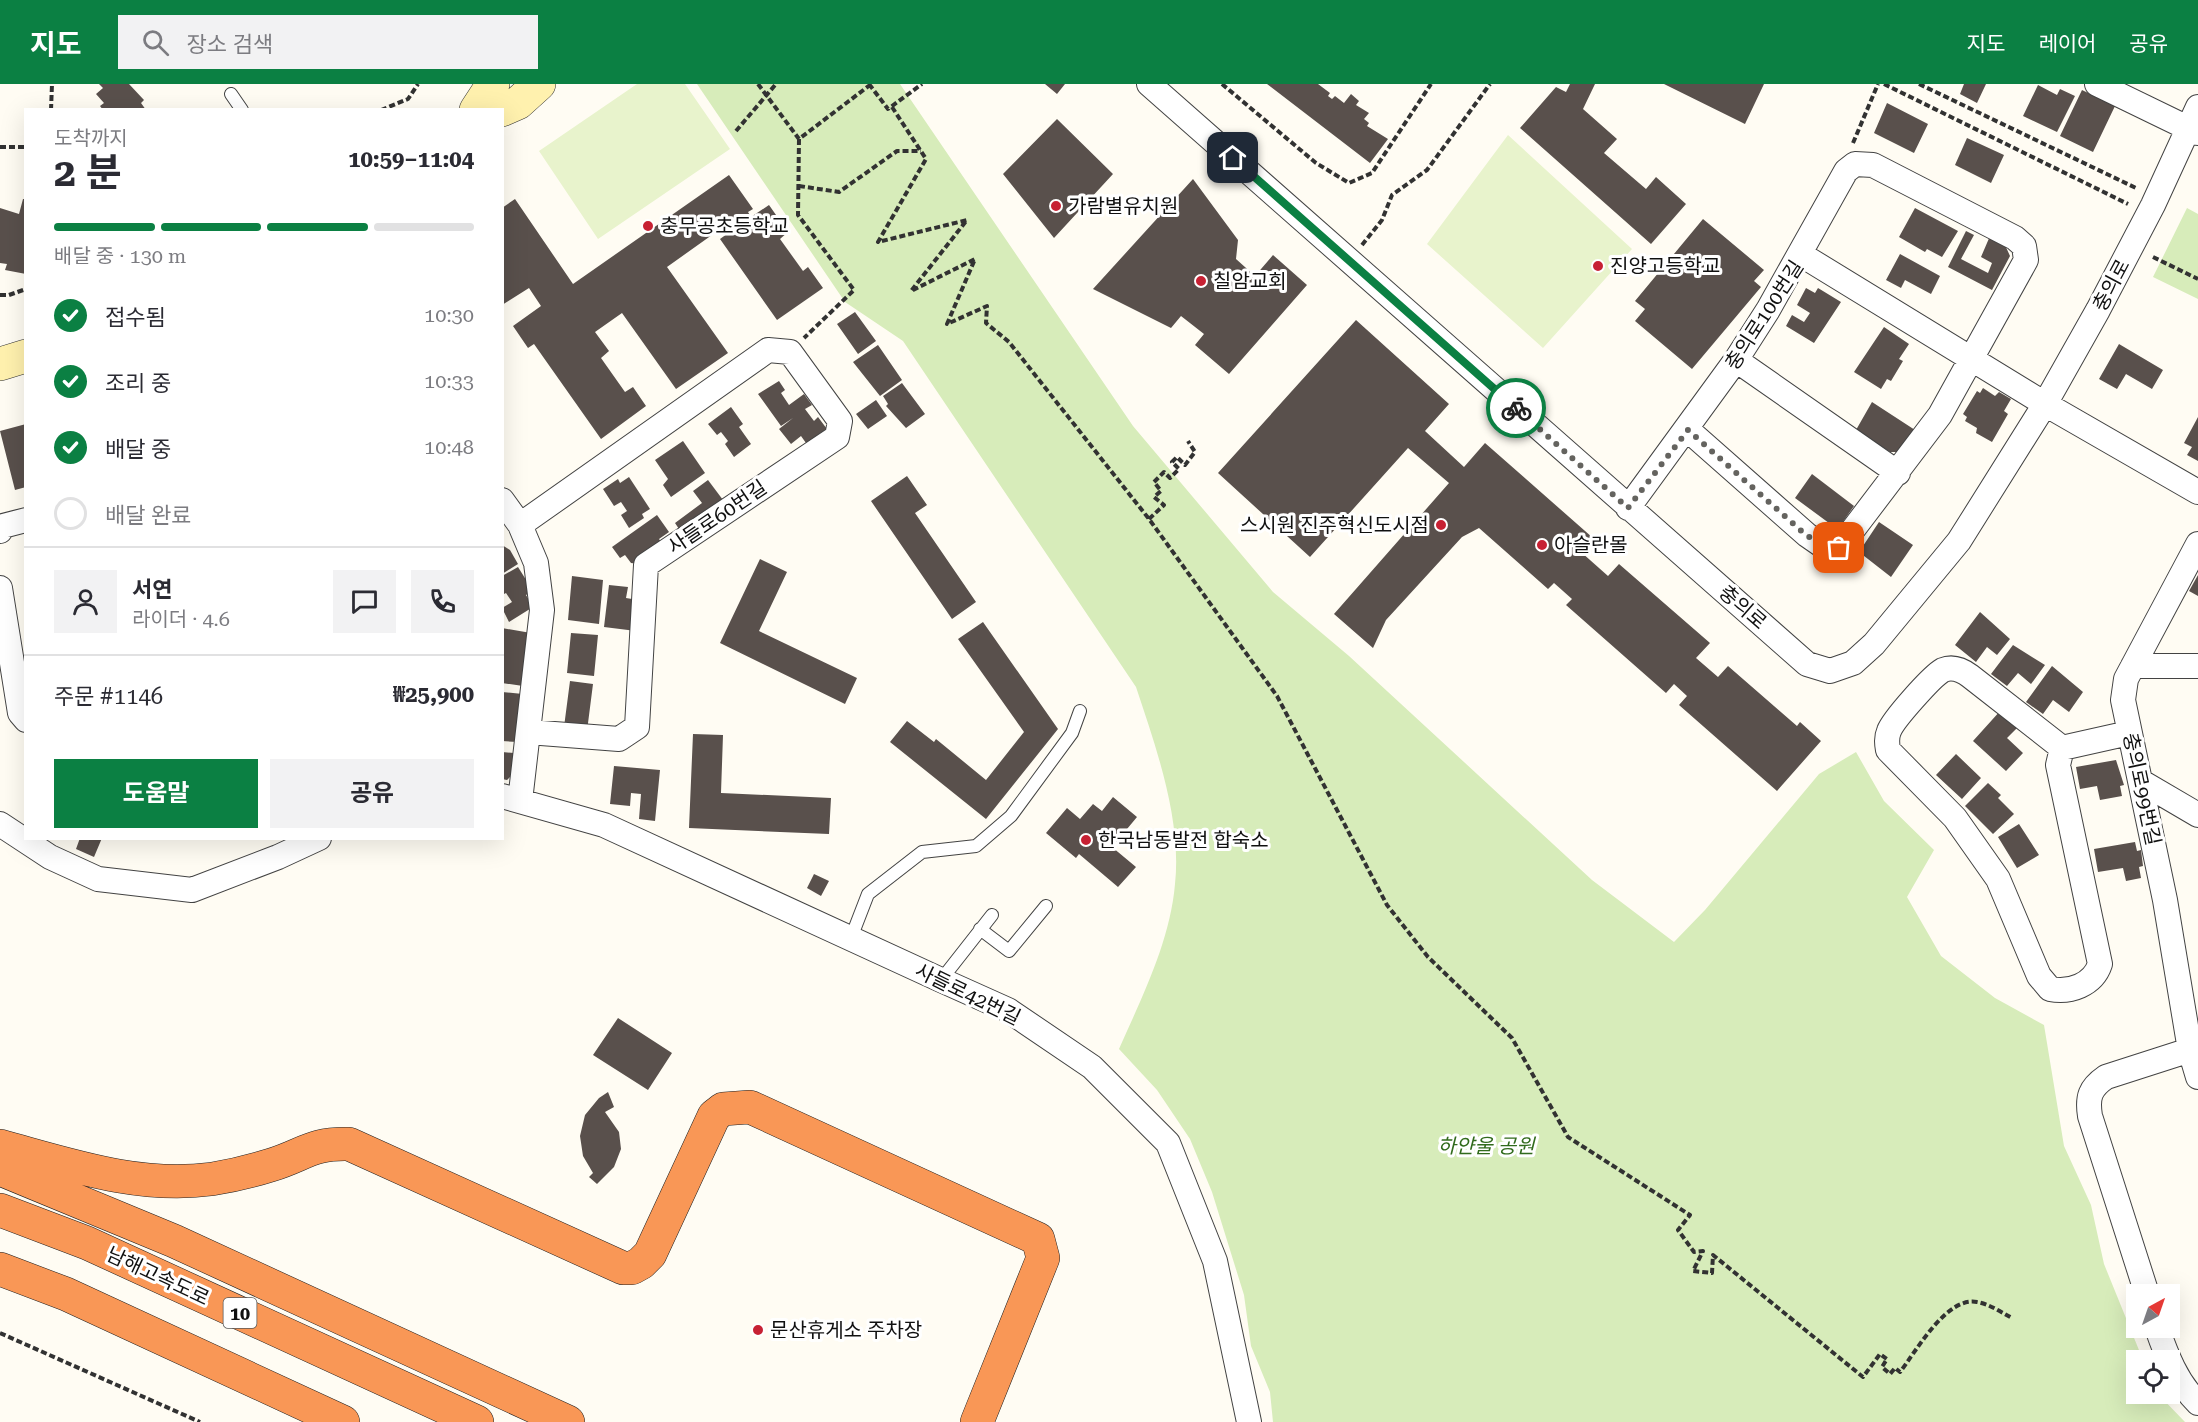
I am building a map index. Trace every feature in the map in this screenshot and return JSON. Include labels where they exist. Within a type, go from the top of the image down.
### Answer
[{"type":"highway","points":[[0,1146],[128,1179],[167,1182],[213,1179],[272,1165],[326,1143],[349,1144],[623,1268],[632,1268],[650,1254],[714,1116],[723,1109],[750,1107],[1038,1239],[1043,1258],[977,1422]]},
{"type":"highway","points":[[0,1169],[174,1241],[568,1422]]},
{"type":"highway","name":"남해고속도로","points":[[0,1210],[87,1243],[477,1422]]},
{"type":"highway","points":[[0,1269],[66,1294],[343,1422]]},
{"type":"street","points":[[477,108],[493,84]]},
{"type":"street","points":[[504,109],[518,103],[539,84]]},
{"type":"street","name":"충의로","points":[[1149,84],[1628,508],[1808,664],[1830,671],[1853,663],[1874,644],[1959,542],[2045,404],[2149,213],[2195,123]]},
{"type":"street","points":[[2097,84],[2195,123]]},
{"type":"street","points":[[1688,430],[1774,508],[1820,544],[1839,548],[1940,415],[1973,360],[2026,260],[2024,246],[2015,238],[1873,165],[1855,164],[1846,171],[1800,254]]},
{"type":"street","name":"충의로100번길","points":[[1628,508],[1688,430],[1736,360],[1800,254],[2045,404]]},
{"type":"street","points":[[520,525],[768,350],[790,352]]},
{"type":"street","name":"사들로60번길","points":[[528,732],[619,739],[636,727],[646,565],[837,437],[840,421],[790,352]]},
{"type":"street","points":[[0,364],[24,358]]},
{"type":"street","points":[[1736,360],[1898,473]]},
{"type":"street","points":[[2045,404],[2198,492]]},
{"type":"street","points":[[504,503],[520,525],[536,563],[542,610],[528,732],[511,798]]},
{"type":"street","points":[[0,531],[3,526],[24,521]]},
{"type":"street","name":"충의로99번길","points":[[2198,544],[2126,679],[2123,700],[2165,900],[2190,1050],[2198,1077]]},
{"type":"street","points":[[0,588],[20,713],[24,718]]},
{"type":"street","points":[[2133,666],[2198,666]]},
{"type":"street","points":[[1952,669],[1961,670],[1970,676],[2062,748],[2058,765],[2100,964],[2097,972],[2086,984],[2059,991],[2050,989],[2039,976],[1998,879],[1955,818],[1888,750],[1887,741],[1895,722],[1934,678],[1943,670],[1952,669]]},
{"type":"street","points":[[2062,748],[2129,733]]},
{"type":"street","points":[[2140,781],[2198,814]]},
{"type":"street","name":"사들로42번길","points":[[511,798],[604,825],[851,938],[1008,1011],[1092,1066],[1168,1143],[1215,1261],[1249,1422]]},
{"type":"street","points":[[0,824],[24,840]]},
{"type":"street","points":[[24,840],[50,857],[98,879],[192,890],[278,857],[315,840]]},
{"type":"street","points":[[2144,1284],[2090,1116],[2088,1099],[2095,1085],[2106,1077],[2190,1050]]},
{"type":"street","points":[[2160,1338],[2166,1355],[2190,1395],[2198,1403]]},
{"type":"lane","points":[[231,94],[241,108]]},
{"type":"lane","points":[[851,938],[868,894],[922,852],[976,846],[1011,816],[1072,733],[1080,711]]},
{"type":"lane","points":[[980,929],[1009,951],[1046,906]]},
{"type":"lane","points":[[941,980],[992,915]]},
{"type":"path","points":[[51,108],[52,84]]},
{"type":"path","points":[[386,108],[408,99],[418,84]]},
{"type":"path","points":[[758,84],[799,139],[798,215],[855,290],[790,352]]},
{"type":"path","points":[[736,131],[776,84]]},
{"type":"path","points":[[799,139],[870,85],[888,109],[922,84]]},
{"type":"path","points":[[1222,84],[1316,163],[1349,183],[1372,173],[1431,84]]},
{"type":"path","points":[[1349,261],[1382,220],[1392,195],[1428,171],[1490,84]]},
{"type":"path","points":[[1853,143],[1878,84]]},
{"type":"path","points":[[1884,84],[2128,204]]},
{"type":"path","points":[[1919,84],[2136,188]]},
{"type":"path","points":[[892,107],[926,159],[878,242],[967,220],[911,291],[975,259],[947,324],[987,306],[986,323],[1009,342],[1149,519],[1277,696],[1387,905],[1428,957],[1512,1038],[1568,1137],[1690,1215],[1678,1230],[1694,1252],[1703,1251],[1693,1270],[1713,1273],[1713,1255],[1863,1377],[1880,1354],[1887,1359],[1882,1367],[1890,1374],[1895,1368],[1900,1372],[1949,1309],[1962,1301],[1978,1302],[2012,1318]]},
{"type":"path","points":[[0,147],[24,147]]},
{"type":"path","points":[[799,186],[840,192],[897,151],[921,151]]},
{"type":"path","points":[[2153,256],[2198,279]]},
{"type":"path","points":[[0,295],[9,295],[24,289]]},
{"type":"path","points":[[1149,519],[1164,505],[1154,497],[1161,491],[1154,482],[1164,472],[1170,478],[1179,469],[1172,462],[1177,457],[1185,465],[1190,459],[1195,452],[1188,441]]},
{"type":"path","points":[[0,1333],[200,1422]]},
{"type":"green space","points":[[637,84],[685,84],[730,149],[598,239],[539,151]]},
{"type":"green space","name":"하얀울 공원","points":[[697,84],[900,84],[1133,426],[1273,592],[1349,656],[1592,880],[1674,942],[1705,910],[1819,774],[1856,752],[1884,801],[1934,850],[1907,897],[1941,956],[1995,998],[2044,1025],[2064,1146],[2091,1205],[2104,1264],[2126,1318],[2126,1338],[2134,1338],[2139,1350],[2126,1350],[2126,1404],[2168,1404],[2185,1422],[1273,1422],[1270,1392],[1251,1346],[1244,1295],[1212,1192],[1190,1139],[1157,1090],[1119,1049],[1146,989],[1161,948],[1175,884],[1175,835],[1171,809],[1152,734],[1136,687],[903,341],[845,302]]},
{"type":"green space","points":[[1508,135],[1632,249],[1543,348],[1427,244]]},
{"type":"green space","points":[[2187,208],[2198,214],[2198,299],[2153,277]]},
{"type":"building","points":[[99,84],[129,84],[144,100],[141,103],[145,108],[102,108],[100,106],[104,103],[96,94],[103,88]]},
{"type":"building","points":[[1045,84],[1065,84],[1057,94]]},
{"type":"building","points":[[1267,84],[1318,84],[1330,93],[1328,96],[1332,99],[1335,96],[1344,103],[1351,94],[1359,101],[1356,105],[1369,113],[1364,119],[1369,123],[1367,126],[1388,139],[1370,163]]},
{"type":"building","points":[[1570,84],[1595,84],[1583,109],[1617,139],[1604,153],[1646,189],[1656,177],[1686,204],[1651,244],[1520,128],[1556,87],[1566,92]]},
{"type":"building","points":[[1664,84],[1764,84],[1745,124]]},
{"type":"building","points":[[1964,84],[1986,84],[1977,103],[1960,94]]},
{"type":"building","points":[[2038,85],[2057,95],[2060,89],[2075,96],[2057,132],[2023,116]]},
{"type":"building","points":[[2082,90],[2115,106],[2093,152],[2060,136]]},
{"type":"building","points":[[1887,103],[1928,124],[1914,153],[1874,133]]},
{"type":"building","name":"가람별유치원","points":[[1057,119],[1113,174],[1054,238],[1003,174]]},
{"type":"building","points":[[1967,138],[2004,155],[1991,183],[1955,165]]},
{"type":"building","points":[[729,175],[753,209],[748,212],[751,217],[769,205],[788,232],[780,239],[803,271],[808,267],[823,288],[777,320],[720,239],[738,226],[733,220],[667,267],[728,353],[676,389],[622,313],[595,332],[609,351],[601,358],[625,392],[633,387],[646,406],[601,439],[534,344],[528,348],[513,326],[541,306],[529,288],[504,304],[504,207],[515,199],[573,284]]},
{"type":"building","name":"칠암교회","points":[[1193,179],[1238,240],[1236,259],[1255,276],[1273,255],[1307,285],[1229,374],[1195,345],[1204,334],[1181,316],[1171,328],[1093,289]]},
{"type":"building","points":[[24,199],[24,274],[5,270],[7,264],[0,263],[0,208],[19,214]]},
{"type":"building","points":[[1915,208],[1958,231],[1942,257],[1927,249],[1925,252],[1899,237]]},
{"type":"building","points":[[1703,219],[1764,270],[1754,281],[1761,287],[1692,369],[1635,321],[1645,309],[1635,301]]},
{"type":"building","points":[[1966,231],[1974,235],[1961,259],[1988,273],[1992,263],[1981,257],[1990,236],[2005,245],[2010,256],[1992,290],[1948,267]]},
{"type":"building","points":[[1900,254],[1940,276],[1931,294],[1905,280],[1901,288],[1886,280]]},
{"type":"building","points":[[1806,288],[1815,293],[1818,288],[1841,302],[1814,343],[1786,326],[1792,315],[1804,322],[1810,313],[1797,305]]},
{"type":"building","points":[[855,312],[876,341],[858,354],[837,324]]},
{"type":"building","points":[[1356,320],[1449,404],[1425,431],[1464,467],[1485,443],[1593,538],[1581,552],[1608,576],[1619,564],[1710,643],[1696,658],[1718,677],[1728,666],[1797,726],[1800,722],[1821,741],[1777,791],[1679,705],[1687,696],[1674,684],[1666,693],[1566,605],[1572,599],[1554,583],[1548,589],[1479,528],[1462,537],[1386,620],[1373,648],[1334,614],[1449,483],[1408,448],[1310,557],[1218,473]]},
{"type":"building","points":[[1884,327],[1909,344],[1899,359],[1903,361],[1891,381],[1887,379],[1881,389],[1854,372]]},
{"type":"building","points":[[2119,344],[2163,370],[2152,389],[2126,374],[2117,389],[2099,379]]},
{"type":"building","points":[[878,345],[902,380],[880,396],[853,362]]},
{"type":"building","points":[[779,381],[785,390],[781,393],[789,405],[804,394],[812,405],[805,409],[814,421],[818,417],[827,429],[819,434],[824,441],[811,450],[801,436],[791,444],[779,429],[793,418],[781,426],[758,394]]},
{"type":"building","points":[[902,383],[925,414],[906,428],[886,406],[888,404],[883,396]]},
{"type":"building","points":[[1983,388],[1995,396],[1999,392],[2011,399],[2004,411],[2008,414],[1992,442],[1976,433],[1977,428],[1965,421],[1967,417],[1963,414],[1977,391],[1980,393]]},
{"type":"building","points":[[876,400],[887,416],[868,429],[856,414]]},
{"type":"building","points":[[1872,402],[1915,430],[1901,452],[1890,452],[1856,430]]},
{"type":"building","points":[[731,407],[743,424],[739,427],[751,444],[734,457],[725,444],[728,441],[721,432],[717,435],[708,424]]},
{"type":"building","points":[[2198,417],[2198,461],[2187,455],[2192,447],[2184,443]]},
{"type":"building","points":[[24,425],[24,488],[15,490],[0,431]]},
{"type":"building","points":[[683,441],[705,473],[671,497],[663,485],[668,479],[655,460]]},
{"type":"building","points":[[1812,474],[1854,506],[1840,526],[1833,526],[1795,498]]},
{"type":"building","points":[[907,476],[927,505],[915,513],[976,602],[952,619],[871,501]]},
{"type":"building","points":[[629,477],[650,509],[642,514],[644,518],[629,528],[621,515],[627,511],[621,502],[614,506],[603,489],[618,479],[620,483]]},
{"type":"building","points":[[708,480],[726,504],[683,535],[675,523],[702,503],[693,491]]},
{"type":"building","points":[[657,515],[669,532],[659,539],[664,546],[639,564],[631,563],[625,555],[620,558],[612,547]]},
{"type":"building","points":[[1879,522],[1913,545],[1891,577],[1859,552]]},
{"type":"building","points":[[504,546],[510,550],[518,564],[504,573]]},
{"type":"building","points":[[760,559],[787,572],[759,631],[857,678],[845,704],[720,643]]},
{"type":"building","points":[[518,567],[533,591],[526,595],[533,607],[509,622],[504,607],[512,602],[506,593],[504,594],[504,575]]},
{"type":"building","points":[[2198,575],[2198,596],[2189,591]]},
{"type":"building","points":[[572,576],[603,580],[599,624],[568,620]]},
{"type":"building","points":[[609,585],[628,587],[626,598],[632,599],[631,611],[638,612],[636,631],[604,627]]},
{"type":"building","points":[[1980,612],[2010,639],[1997,655],[1987,647],[1976,662],[1955,645]]},
{"type":"building","points":[[983,622],[1058,729],[986,819],[890,742],[907,721],[934,742],[936,739],[986,780],[1024,732],[958,639]]},
{"type":"building","points":[[504,628],[531,633],[523,686],[504,683]]},
{"type":"building","points":[[571,633],[598,635],[594,676],[567,673]]},
{"type":"building","points":[[2013,645],[2045,665],[2031,684],[2018,673],[2007,686],[1991,674]]},
{"type":"building","points":[[2052,666],[2083,692],[2069,712],[2053,700],[2043,714],[2026,702]]},
{"type":"building","points":[[570,681],[593,684],[587,731],[564,727]]},
{"type":"building","points":[[504,692],[523,694],[518,742],[504,741]]},
{"type":"building","points":[[2001,710],[2019,726],[2007,738],[2023,753],[2006,771],[1973,741]]},
{"type":"building","points":[[693,734],[723,735],[721,793],[831,798],[829,834],[689,828]]},
{"type":"building","points":[[504,752],[514,753],[512,775],[507,780],[504,779]]},
{"type":"building","points":[[1956,754],[1981,778],[1962,799],[1936,775]]},
{"type":"building","points":[[2116,760],[2124,785],[2120,786],[2122,796],[2100,800],[2097,786],[2080,789],[2076,767]]},
{"type":"building","points":[[614,766],[660,770],[655,821],[639,819],[641,794],[631,793],[630,806],[610,804]]},
{"type":"building","points":[[1988,783],[2001,795],[1998,798],[2014,814],[1993,834],[1965,806]]},
{"type":"building","name":"한국남동발전 합숙소","points":[[1113,797],[1137,817],[1112,847],[1136,867],[1118,887],[1079,854],[1076,858],[1046,833],[1067,808],[1080,819],[1093,804],[1102,811]]},
{"type":"building","points":[[2019,824],[2039,855],[2017,868],[1998,837]]},
{"type":"building","points":[[79,840],[101,840],[94,857],[76,849]]},
{"type":"building","points":[[2135,842],[2137,851],[2141,850],[2143,866],[2139,867],[2141,878],[2126,881],[2123,868],[2098,872],[2094,849]]},
{"type":"building","points":[[814,874],[829,881],[821,896],[807,888]]},
{"type":"building","points":[[618,1018],[672,1053],[648,1090],[593,1055]]},
{"type":"building","points":[[608,1092],[614,1107],[605,1112],[619,1132],[621,1149],[614,1167],[597,1184],[589,1177],[593,1173],[583,1156],[580,1136],[585,1115],[599,1098]]},
{"type":"way so far","points":[[1516,408],[1628,508],[1688,430],[1806,535],[1820,544],[1839,548]]},
{"type":"place","name":"가람별유치원","points":[[1056,206]]},
{"type":"place","name":"충무공초등학교","points":[[648,226]]},
{"type":"place","name":"진양고등학교","points":[[1598,266]]},
{"type":"place","name":"칠암교회","points":[[1201,281]]},
{"type":"place","name":"스시원 진주혁신도시점","points":[[1441,525]]},
{"type":"place","name":"아슬란몰","points":[[1542,545]]},
{"type":"place","name":"한국남동발전 합숙소","points":[[1086,840]]},
{"type":"place","name":"문산휴게소 주차장","points":[[758,1330]]},
{"type":"route","points":[[1233,158],[1516,408]]}]
